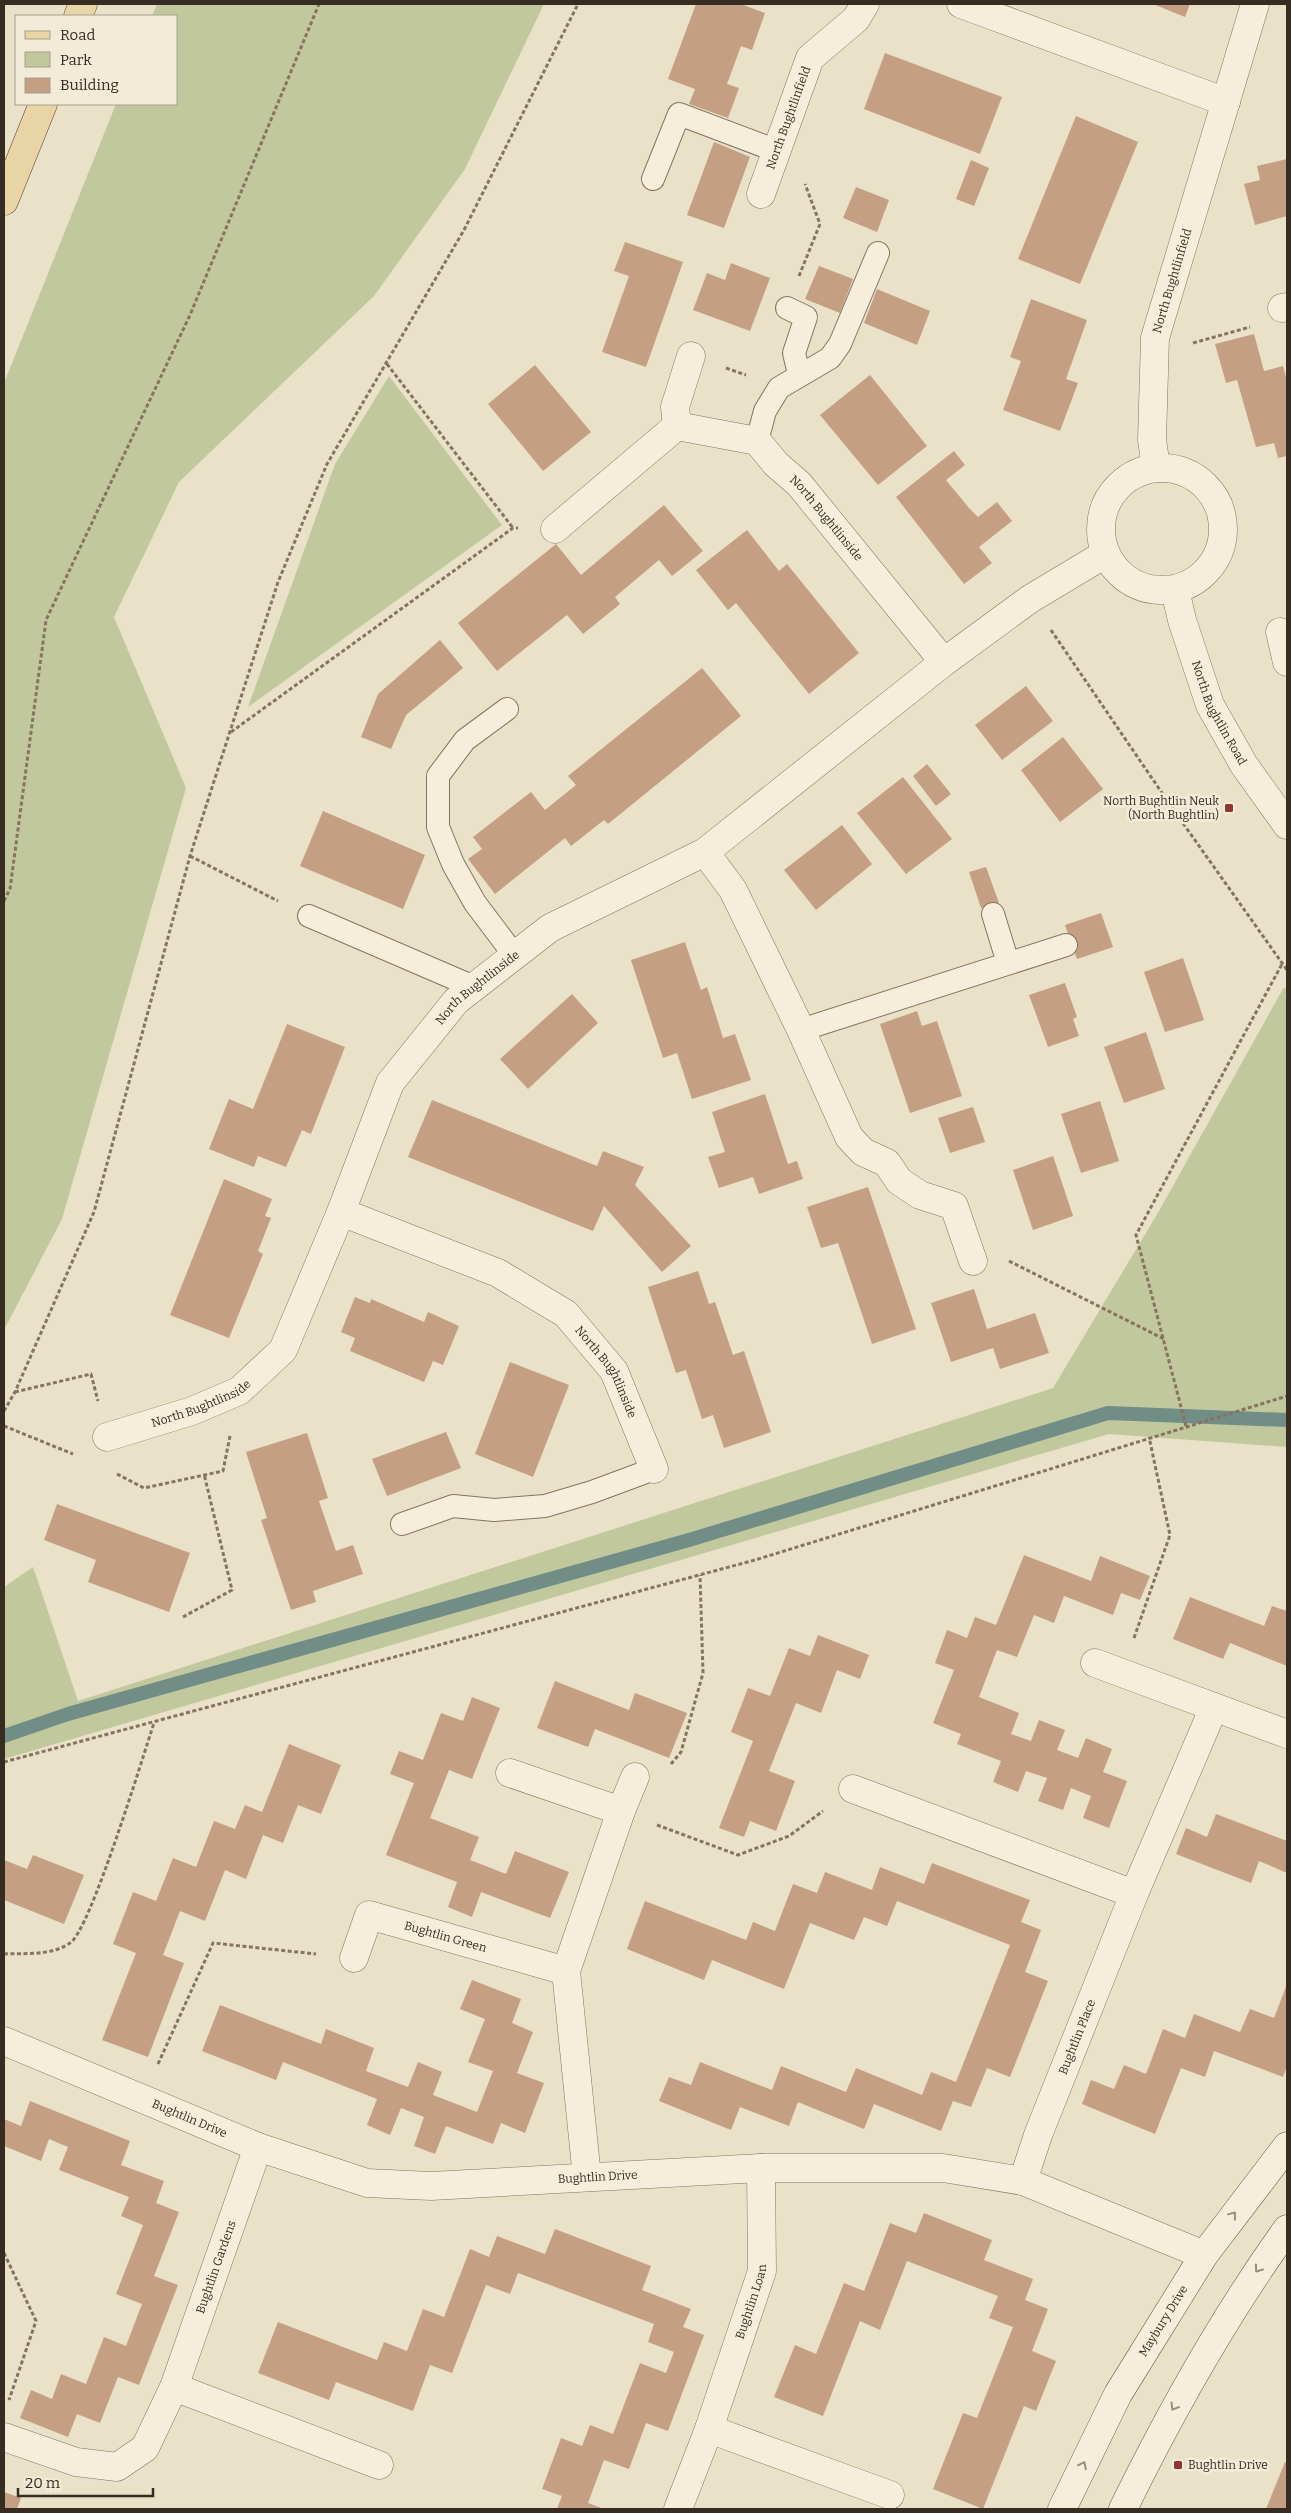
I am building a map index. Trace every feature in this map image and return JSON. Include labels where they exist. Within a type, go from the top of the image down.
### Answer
[{"type":"main road","points":[[4,202],[43,105]]},
{"type":"street","name":"North Bughtlinfield","points":[[761,194],[810,58],[856,19],[865,4]]},
{"type":"street","points":[[961,4],[1226,102]]},
{"type":"street","name":"North Bughtlinfield","points":[[1156,467],[1152,440],[1155,338],[1255,4]]},
{"type":"street","points":[[677,426],[674,407],[691,356]]},
{"type":"street","points":[[677,426],[757,441]]},
{"type":"street","points":[[555,529],[677,426]]},
{"type":"street","name":"North Bughtlinside","points":[[757,441],[776,464],[799,484],[944,662]]},
{"type":"street","points":[[1156,467],[1188,473],[1210,490],[1222,512],[1224,542],[1213,565],[1199,580],[1176,590],[1162,591],[1136,586],[1119,573],[1105,554],[1100,529],[1104,508],[1109,497],[1124,481],[1156,467]]},
{"type":"street","name":"North Bughtlinside","points":[[107,1437],[192,1411],[239,1391],[284,1350],[341,1212],[390,1083],[456,1001],[550,928],[705,852],[944,662],[1030,599],[1105,554]]},
{"type":"street","name":"North Bughtlin Road","points":[[1176,590],[1182,620],[1210,705],[1244,765],[1283,812]]},
{"type":"street","points":[[1280,632],[1287,662]]},
{"type":"street","points":[[705,852],[734,890],[801,1030],[849,1137],[863,1152],[887,1163],[899,1181],[920,1195],[954,1206],[973,1261]]},
{"type":"street","name":"North Bughtlinside","points":[[341,1212],[498,1273],[566,1314],[614,1371],[654,1469]]},
{"type":"street","points":[[1095,1663],[1287,1734]]},
{"type":"street","name":"Bughtlin Place","points":[[1023,2181],[1038,2135],[1134,1894],[1214,1707]]},
{"type":"street","points":[[510,1773],[622,1811]]},
{"type":"street","points":[[587,2176],[566,1971],[635,1777]]},
{"type":"street","points":[[853,1789],[1134,1894]]},
{"type":"street","name":"Bughtlin Green","points":[[354,1958],[369,1915],[566,1971]]},
{"type":"street","name":"Bughtlin Drive","points":[[4,2041],[258,2146],[367,2182],[431,2186],[761,2168],[943,2168],[1023,2181],[1204,2254]]},
{"type":"street","name":"Bughtlin Gardens","points":[[4,2437],[76,2462],[117,2467],[145,2448],[174,2387],[258,2146]]},
{"type":"street","name":"Maybury Drive","points":[[1062,2509],[1118,2394],[1204,2254],[1287,2146]]},
{"type":"street","name":"Bughtlin Loan","points":[[678,2509],[709,2429],[762,2271],[761,2168]]},
{"type":"street","points":[[1123,2509],[1169,2416],[1250,2281],[1287,2229]]},
{"type":"street","points":[[174,2387],[379,2465]]},
{"type":"street","points":[[709,2429],[890,2495]]},
{"type":"lane","points":[[654,179],[679,114],[777,151]]},
{"type":"lane","points":[[757,441],[766,411],[779,388],[799,374],[830,358],[840,344],[878,253]]},
{"type":"lane","points":[[786,308],[806,316],[794,353],[799,374]]},
{"type":"lane","points":[[507,709],[465,740],[438,776],[438,828],[453,864],[475,902],[515,956]]},
{"type":"lane","points":[[993,914],[1008,962]]},
{"type":"lane","points":[[309,916],[474,986]]},
{"type":"lane","points":[[801,1030],[1066,944]]},
{"type":"lane","points":[[402,1524],[453,1506],[494,1510],[545,1506],[592,1492],[654,1469]]},
{"type":"path","points":[[4,901],[10,889],[46,620],[190,315],[320,4]]},
{"type":"path","points":[[4,1411],[15,1392],[94,1212],[190,856],[278,582],[327,464],[464,230],[578,4]]},
{"type":"path","points":[[1155,338],[1195,344],[1266,322],[1285,308]]},
{"type":"path","points":[[387,364],[513,528]]},
{"type":"path","points":[[230,732],[513,528],[555,529]]},
{"type":"path","points":[[1030,599],[1175,812],[1287,970]]},
{"type":"path","points":[[190,856],[309,916]]},
{"type":"path","points":[[1186,1426],[1136,1235],[1282,964]]},
{"type":"path","points":[[973,1261],[999,1256],[1164,1339]]},
{"type":"path","points":[[15,1392],[91,1374],[107,1437],[96,1464]]},
{"type":"path","points":[[4,1426],[96,1464],[144,1488],[223,1470],[239,1391]]},
{"type":"path","points":[[4,1762],[700,1575],[1287,1396]]},
{"type":"path","points":[[1121,1673],[1170,1535],[1149,1437]]},
{"type":"path","points":[[183,1617],[232,1590],[204,1474]]},
{"type":"path","points":[[635,1777],[665,1773],[681,1752],[703,1673],[700,1575]]},
{"type":"path","points":[[4,1954],[53,1952],[73,1942],[96,1896],[154,1723]]},
{"type":"path","points":[[622,1811],[738,1855],[789,1836],[853,1789]]},
{"type":"path","points":[[142,2098],[213,1943],[354,1958]]},
{"type":"path","points":[[4,2253],[36,2321],[7,2405]]},
{"type":"green space","points":[[157,4],[544,4],[465,169],[374,296],[179,482],[114,617],[186,788],[62,1219],[4,1330],[4,383],[116,105],[178,105],[178,15],[152,15]]},
{"type":"green space","points":[[389,376],[502,525],[248,707],[335,464]]},
{"type":"green space","points":[[1284,987],[1287,990],[1287,1447],[1109,1434],[4,1759],[4,1587],[33,1567],[78,1701],[1053,1388],[1159,1211]]},
{"type":"building","points":[[696,4],[741,4],[765,13],[752,50],[741,46],[727,84],[739,88],[728,118],[689,104],[695,89],[668,79]]},
{"type":"building","points":[[1153,4],[1190,4],[1185,17]]},
{"type":"building","points":[[885,53],[1002,97],[980,154],[864,109]]},
{"type":"building","points":[[1076,116],[1138,142],[1080,284],[1018,259]]},
{"type":"building","points":[[714,142],[750,157],[724,228],[687,215]]},
{"type":"building","points":[[1287,159],[1287,216],[1255,225],[1244,184],[1260,180],[1257,166]]},
{"type":"building","points":[[971,160],[989,168],[974,206],[956,199]]},
{"type":"building","points":[[856,187],[889,200],[877,232],[843,218]]},
{"type":"building","points":[[625,242],[683,262],[646,367],[602,352],[629,276],[614,271]]},
{"type":"building","points":[[731,263],[770,278],[750,331],[693,310],[707,273],[725,280]]},
{"type":"building","points":[[819,266],[853,279],[840,313],[805,299]]},
{"type":"building","points":[[877,289],[930,311],[917,345],[864,323]]},
{"type":"building","points":[[1031,299],[1087,320],[1066,379],[1078,383],[1060,431],[1003,410],[1021,361],[1010,357]]},
{"type":"building","points":[[1254,334],[1264,371],[1283,366],[1287,381],[1287,456],[1278,458],[1274,443],[1256,447],[1237,380],[1226,383],[1215,344]]},
{"type":"building","points":[[535,365],[591,432],[543,471],[488,404]]},
{"type":"building","points":[[870,375],[927,446],[878,485],[820,415]]},
{"type":"building","points":[[954,451],[965,465],[946,480],[969,508],[978,517],[997,502],[1012,521],[979,547],[992,563],[964,584],[896,497]]},
{"type":"building","points":[[664,505],[703,551],[672,576],[659,560],[615,597],[620,604],[583,634],[567,615],[497,671],[458,623],[556,544],[581,575]]},
{"type":"building","points":[[747,530],[779,571],[787,564],[859,653],[809,694],[736,603],[728,610],[696,570]]},
{"type":"building","points":[[440,640],[463,668],[406,715],[391,749],[361,737],[378,694]]},
{"type":"building","points":[[702,668],[741,716],[608,824],[604,820],[571,846],[565,838],[495,894],[468,859],[482,849],[473,837],[531,792],[545,810],[576,785],[568,776]]},
{"type":"building","points":[[1026,686],[1053,721],[1002,760],[975,725]]},
{"type":"building","points":[[1063,737],[1103,789],[1060,822],[1021,770]]},
{"type":"building","points":[[927,764],[951,794],[936,806],[913,776]]},
{"type":"building","points":[[903,777],[952,839],[906,874],[857,813]]},
{"type":"building","points":[[323,811],[425,855],[403,909],[300,866]]},
{"type":"building","points":[[842,825],[872,864],[816,910],[784,870]]},
{"type":"building","points":[[986,867],[999,903],[981,908],[969,872]]},
{"type":"building","points":[[1101,913],[1113,947],[1077,959],[1065,925]]},
{"type":"building","points":[[685,942],[701,990],[707,987],[723,1038],[735,1034],[751,1080],[692,1099],[677,1053],[663,1058],[631,960]]},
{"type":"building","points":[[1183,958],[1204,1020],[1165,1032],[1144,972]]},
{"type":"building","points":[[1065,983],[1077,1017],[1073,1019],[1079,1036],[1048,1047],[1029,995]]},
{"type":"building","points":[[572,994],[598,1023],[528,1089],[500,1059]]},
{"type":"building","points":[[917,1011],[922,1026],[937,1021],[962,1096],[910,1113],[880,1024]]},
{"type":"building","points":[[287,1024],[345,1047],[311,1134],[302,1130],[286,1167],[258,1156],[254,1167],[209,1149],[229,1099],[253,1109]]},
{"type":"building","points":[[1146,1032],[1165,1089],[1124,1103],[1104,1047]]},
{"type":"building","points":[[765,1094],[788,1164],[797,1161],[803,1179],[759,1194],[753,1177],[719,1188],[708,1157],[725,1152],[712,1112]]},
{"type":"building","points":[[432,1100],[597,1166],[603,1151],[644,1167],[635,1185],[691,1246],[662,1272],[604,1206],[593,1231],[408,1157]]},
{"type":"building","points":[[1100,1101],[1119,1161],[1081,1173],[1061,1114]]},
{"type":"building","points":[[973,1107],[985,1142],[950,1153],[938,1118]]},
{"type":"building","points":[[1053,1156],[1073,1216],[1033,1230],[1013,1170]]},
{"type":"building","points":[[224,1179],[272,1199],[265,1216],[271,1218],[258,1251],[263,1254],[229,1338],[170,1315]]},
{"type":"building","points":[[868,1187],[916,1329],[872,1344],[838,1243],[821,1248],[807,1207]]},
{"type":"building","points":[[698,1271],[709,1304],[715,1302],[733,1355],[744,1351],[771,1432],[724,1448],[713,1415],[702,1419],[686,1370],[676,1373],[648,1287]]},
{"type":"building","points":[[974,1289],[987,1329],[1035,1313],[1049,1353],[1000,1369],[993,1348],[951,1362],[931,1303]]},
{"type":"building","points":[[355,1297],[370,1303],[371,1299],[424,1322],[428,1312],[459,1326],[443,1365],[433,1361],[424,1382],[350,1351],[355,1338],[341,1332]]},
{"type":"building","points":[[510,1362],[569,1385],[533,1477],[475,1454]]},
{"type":"building","points":[[446,1432],[461,1468],[387,1496],[372,1459]]},
{"type":"building","points":[[307,1433],[328,1498],[319,1501],[336,1551],[353,1545],[363,1574],[313,1591],[316,1602],[291,1610],[261,1520],[267,1518],[246,1452]]},
{"type":"building","points":[[57,1504],[190,1553],[169,1612],[88,1582],[96,1560],[44,1540]]},
{"type":"building","points":[[1024,1555],[1091,1581],[1100,1556],[1150,1576],[1140,1600],[1121,1593],[1113,1615],[1064,1596],[1054,1623],[1034,1615],[1017,1657],[997,1650],[979,1697],[1019,1713],[1011,1734],[1031,1741],[1039,1720],[1065,1730],[1057,1750],[1078,1758],[1086,1738],[1112,1749],[1103,1772],[1127,1781],[1109,1828],[1083,1818],[1091,1796],[1071,1788],[1063,1810],[1038,1801],[1047,1778],[1026,1771],[1018,1792],[993,1782],[1001,1761],[957,1744],[961,1734],[933,1723],[954,1670],[935,1663],[947,1630],[967,1638],[975,1617],[996,1625]]},
{"type":"building","points":[[1190,1597],[1264,1626],[1272,1606],[1287,1611],[1287,1666],[1230,1643],[1223,1659],[1173,1639]]},
{"type":"building","points":[[818,1635],[869,1655],[860,1679],[837,1670],[821,1713],[796,1703],[769,1771],[795,1781],[776,1831],[750,1821],[744,1837],[719,1828],[753,1741],[731,1732],[748,1688],[770,1696],[789,1648],[810,1656]]},
{"type":"building","points":[[555,1681],[629,1710],[635,1693],[687,1713],[669,1758],[595,1729],[588,1747],[537,1728]]},
{"type":"building","points":[[472,1697],[500,1708],[472,1779],[449,1770],[430,1818],[479,1837],[470,1860],[506,1874],[515,1851],[569,1872],[550,1918],[481,1892],[472,1917],[448,1907],[457,1882],[386,1855],[414,1783],[390,1774],[399,1751],[423,1760],[441,1713],[463,1721]]},
{"type":"building","points":[[289,1744],[341,1765],[321,1814],[298,1805],[283,1843],[263,1835],[246,1879],[225,1870],[205,1921],[180,1911],[163,1955],[184,1963],[148,2057],[102,2040],[136,1953],[113,1944],[133,1892],[156,1901],[173,1858],[196,1867],[214,1821],[235,1829],[245,1805],[262,1812]]},
{"type":"building","points":[[1216,1814],[1287,1841],[1287,1873],[1259,1861],[1251,1883],[1176,1854],[1186,1828],[1207,1837]]},
{"type":"building","points":[[33,1855],[84,1875],[64,1924],[4,1900],[4,1860],[27,1869]]},
{"type":"building","points":[[932,1863],[1030,1900],[1021,1922],[1041,1930],[1025,1972],[1048,1981],[1010,2077],[987,2068],[971,2107],[953,2101],[941,2131],[874,2104],[864,2129],[798,2102],[789,2126],[740,2107],[731,2130],[659,2101],[669,2077],[691,2085],[700,2062],[772,2090],[781,2066],[846,2092],[856,2068],[922,2095],[931,2072],[956,2082],[1010,1945],[897,1901],[887,1926],[864,1917],[854,1940],[810,1923],[784,1989],[712,1960],[704,1980],[627,1949],[645,1901],[746,1940],[753,1922],[775,1931],[793,1884],[817,1893],[825,1872],[872,1890],[880,1867],[924,1884]]},
{"type":"building","points":[[472,1980],[521,1999],[512,2023],[533,2032],[517,2073],[544,2083],[525,2133],[501,2123],[493,2144],[446,2126],[435,2154],[414,2146],[424,2117],[401,2108],[390,2135],[367,2125],[377,2099],[283,2062],[276,2080],[202,2051],[220,2005],[321,2044],[326,2029],[374,2048],[366,2071],[408,2087],[418,2062],[442,2072],[433,2095],[477,2112],[493,2071],[468,2062],[485,2019],[460,2009]]},
{"type":"building","points":[[1287,1984],[1287,2066],[1283,2077],[1214,2051],[1205,2077],[1181,2068],[1155,2134],[1082,2104],[1091,2080],[1114,2089],[1124,2065],[1146,2074],[1163,2029],[1185,2038],[1194,2014],[1240,2032],[1250,2009],[1274,2018]]},
{"type":"building","points":[[30,2101],[130,2141],[121,2165],[164,2181],[156,2203],[179,2212],[154,2276],[178,2285],[139,2385],[118,2377],[100,2423],[77,2414],[68,2437],[20,2418],[31,2390],[52,2399],[61,2374],[86,2384],[104,2337],[126,2346],[142,2304],[116,2294],[143,2225],[121,2216],[129,2197],[59,2170],[68,2147],[49,2139],[41,2161],[4,2146],[4,2119],[21,2126]]},
{"type":"building","points":[[924,2213],[992,2240],[984,2260],[1033,2279],[1025,2300],[1048,2309],[1032,2351],[1056,2361],[1036,2411],[1024,2406],[983,2509],[933,2489],[963,2413],[977,2418],[1013,2327],[989,2318],[998,2296],[907,2261],[880,2330],[860,2321],[823,2416],[774,2397],[795,2345],[816,2354],[844,2283],[864,2291],[890,2223],[916,2233]]},
{"type":"building","points":[[555,2229],[651,2266],[642,2290],[691,2309],[683,2327],[704,2335],[668,2431],[646,2423],[629,2469],[604,2460],[588,2503],[604,2509],[557,2509],[562,2496],[542,2489],[561,2438],[582,2446],[590,2425],[613,2434],[640,2363],[666,2373],[674,2352],[648,2342],[654,2324],[518,2273],[510,2294],[486,2285],[452,2373],[430,2365],[413,2411],[336,2382],[329,2400],[258,2373],[278,2322],[377,2360],[384,2342],[407,2351],[423,2309],[444,2317],[470,2249],[489,2257],[497,2236],[545,2254]]},
{"type":"building","points":[[1285,2462],[1287,2463],[1287,2509],[1266,2509]]},
{"type":"building","points":[[4,2492],[21,2498],[17,2509],[4,2509]]},
{"type":"waterway","points":[[4,1736],[68,1714],[689,1540],[1108,1413],[1287,1420]]},
{"type":"place","name":"North Bughtlin Neuk (North Bughtlin)","points":[[1229,808]]},
{"type":"place","name":"Bughtlin Drive","points":[[1178,2465]]}]
